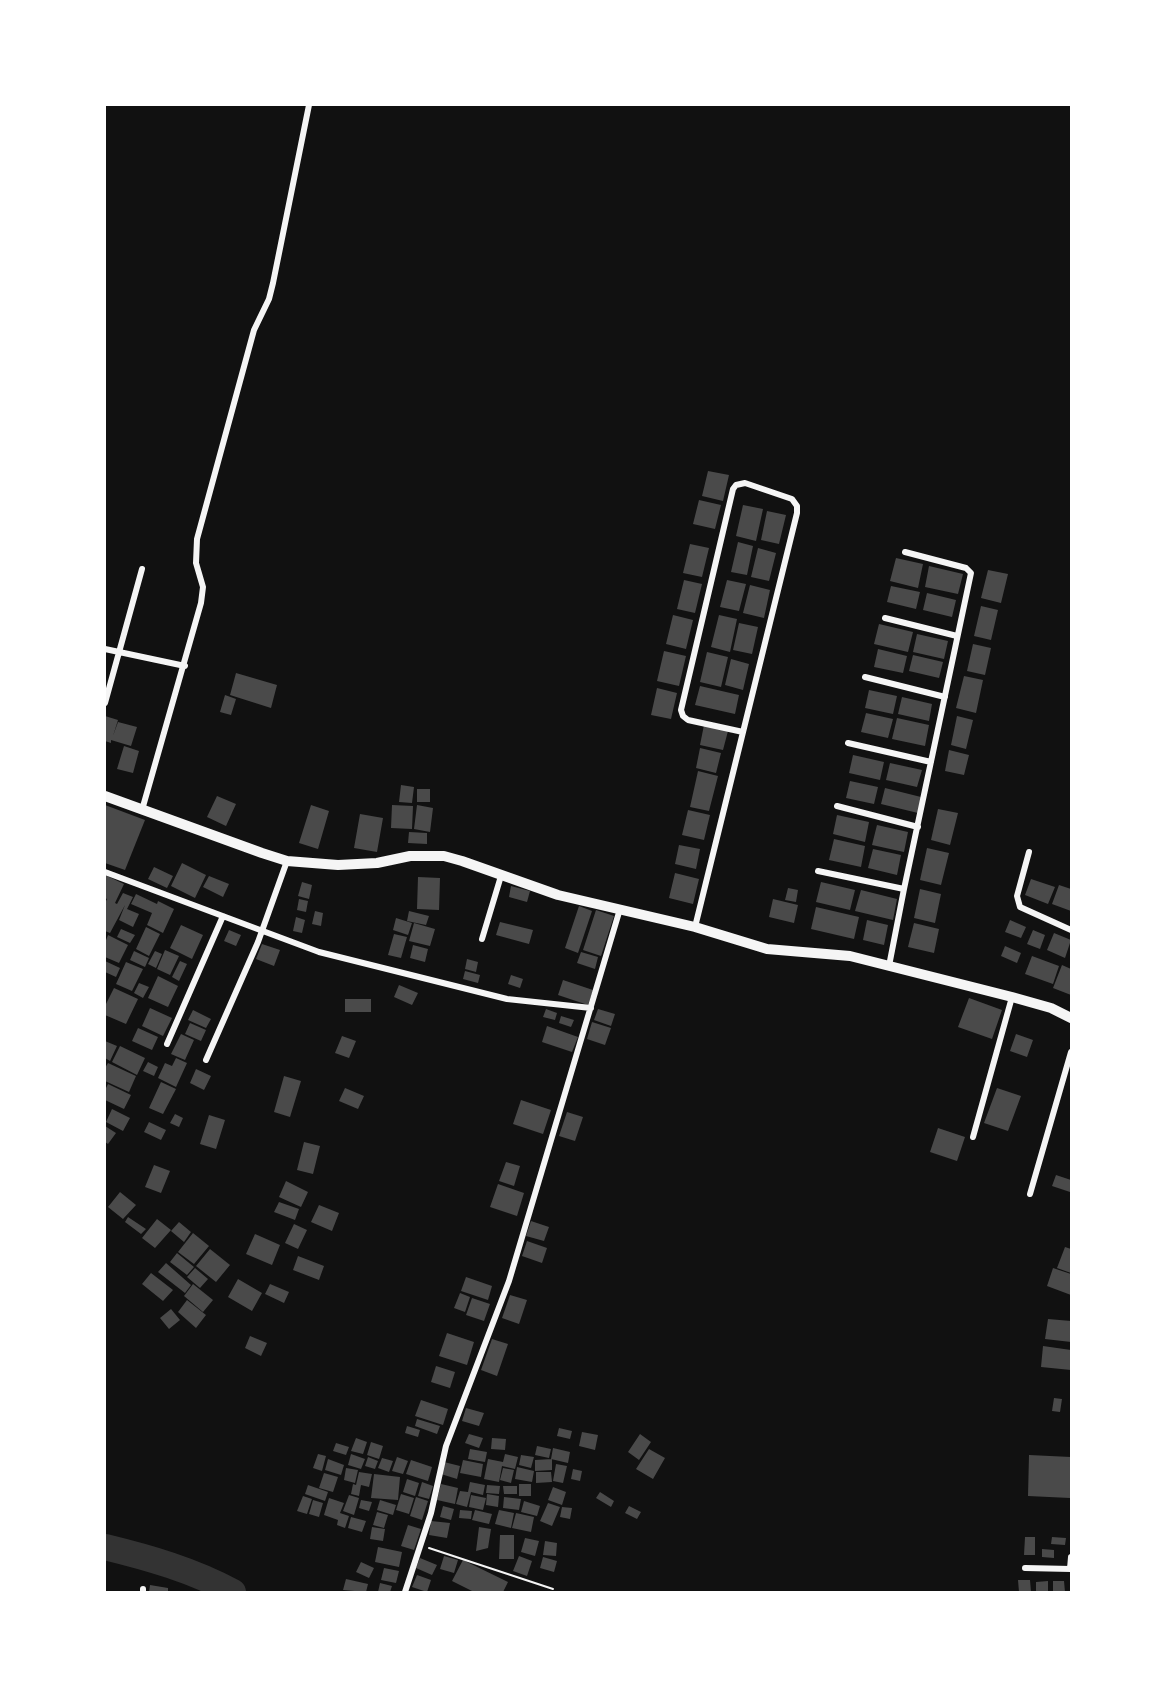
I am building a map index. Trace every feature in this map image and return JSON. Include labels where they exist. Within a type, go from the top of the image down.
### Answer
[{"type":"street","points":[[142,811],[185,666],[203,592],[196,563],[196,539],[254,330],[269,299],[309,105]]},
{"type":"street","points":[[695,927],[743,732],[796,513],[796,506],[792,499],[745,483],[736,484],[733,489],[681,710],[683,716],[688,720],[743,732]]},
{"type":"street","points":[[889,966],[971,571],[905,552]]},
{"type":"street","points":[[105,704],[142,569]]},
{"type":"street","points":[[885,618],[957,636]]},
{"type":"street","points":[[105,649],[185,666]]},
{"type":"street","points":[[865,677],[945,697]]},
{"type":"street","points":[[848,743],[931,762]]},
{"type":"street","points":[[105,796],[287,861],[338,865],[377,863],[410,856],[444,856],[558,895],[695,927],[767,949],[850,956],[1012,997],[1051,1008],[1071,1018]]},
{"type":"street","points":[[837,806],[918,827]]},
{"type":"street","points":[[1029,852],[1017,896],[1020,907],[1071,930]]},
{"type":"street","points":[[207,1060],[262,932],[287,861]]},
{"type":"street","points":[[818,871],[904,889]]},
{"type":"street","points":[[105,872],[319,952],[496,997],[591,1008]]},
{"type":"street","points":[[482,939],[501,876]]},
{"type":"street","points":[[405,1592],[430,1513],[446,1446],[509,1281],[620,908]]},
{"type":"street","points":[[167,1044],[223,916]]},
{"type":"street","points":[[973,1137],[1012,997]]},
{"type":"street","points":[[1030,1194],[1071,1052]]},
{"type":"street","points":[[1025,1568],[1070,1569],[1071,1557]]},
{"type":"path","points":[[420,1545],[553,1589]]},
{"type":"building","points":[[708,471],[729,475],[723,501],[702,496]]},
{"type":"building","points":[[699,500],[721,505],[715,529],[693,524]]},
{"type":"building","points":[[743,505],[763,509],[756,541],[736,536]]},
{"type":"building","points":[[767,511],[786,515],[779,544],[761,540]]},
{"type":"building","points":[[738,542],[753,546],[747,575],[731,572]]},
{"type":"building","points":[[690,544],[709,548],[702,577],[683,573]]},
{"type":"building","points":[[758,548],[776,553],[769,581],[751,577]]},
{"type":"building","points":[[896,558],[923,564],[918,588],[890,581]]},
{"type":"building","points":[[929,566],[963,574],[958,594],[925,587]]},
{"type":"building","points":[[988,570],[1008,574],[1001,603],[981,598]]},
{"type":"building","points":[[684,580],[702,584],[695,613],[677,609]]},
{"type":"building","points":[[727,580],[746,584],[739,611],[720,607]]},
{"type":"building","points":[[750,585],[770,590],[764,618],[743,613]]},
{"type":"building","points":[[891,586],[920,592],[916,609],[887,602]]},
{"type":"building","points":[[927,593],[956,600],[952,617],[923,610]]},
{"type":"building","points":[[981,606],[998,610],[991,640],[974,636]]},
{"type":"building","points":[[673,615],[693,620],[686,649],[666,644]]},
{"type":"building","points":[[719,615],[737,619],[730,652],[711,647]]},
{"type":"building","points":[[739,623],[758,627],[752,654],[733,650]]},
{"type":"building","points":[[879,624],[913,632],[908,652],[874,644]]},
{"type":"building","points":[[917,634],[948,641],[944,659],[913,652]]},
{"type":"building","points":[[973,644],[991,648],[985,675],[967,671]]},
{"type":"building","points":[[878,649],[907,656],[903,673],[874,667]]},
{"type":"building","points":[[664,651],[686,656],[679,686],[657,681]]},
{"type":"building","points":[[707,652],[728,657],[721,687],[700,682]]},
{"type":"building","points":[[913,655],[943,662],[939,678],[909,671]]},
{"type":"building","points":[[731,659],[749,664],[743,690],[725,685]]},
{"type":"building","points":[[236,673],[277,685],[271,708],[230,695]]},
{"type":"building","points":[[964,676],[983,680],[976,713],[956,708]]},
{"type":"building","points":[[700,686],[739,695],[735,714],[695,705]]},
{"type":"building","points":[[657,688],[677,693],[671,719],[651,715]]},
{"type":"building","points":[[869,690],[897,696],[893,714],[865,708]]},
{"type":"building","points":[[225,695],[236,699],[231,715],[220,712]]},
{"type":"building","points":[[902,697],[932,704],[929,721],[898,714]]},
{"type":"building","points":[[866,713],[893,719],[888,738],[861,732]]},
{"type":"building","points":[[105,716],[118,720],[113,736],[118,722],[137,727],[131,746],[111,740],[111,743],[105,741]]},
{"type":"building","points":[[957,716],[973,720],[966,749],[951,745]]},
{"type":"building","points":[[897,718],[929,725],[925,746],[892,739]]},
{"type":"building","points":[[704,725],[728,731],[723,750],[700,745]]},
{"type":"building","points":[[124,746],[139,751],[133,773],[117,769]]},
{"type":"building","points":[[700,748],[721,753],[716,773],[696,768]]},
{"type":"building","points":[[949,750],[969,755],[964,775],[945,771]]},
{"type":"building","points":[[853,755],[884,762],[880,780],[849,773]]},
{"type":"building","points":[[890,763],[922,770],[917,787],[886,780]]},
{"type":"building","points":[[698,771],[718,776],[709,811],[690,807]]},
{"type":"building","points":[[850,781],[878,787],[874,804],[846,798]]},
{"type":"building","points":[[401,785],[414,787],[412,803],[399,802]]},
{"type":"building","points":[[885,788],[921,797],[918,813],[881,804]]},
{"type":"building","points":[[417,789],[430,789],[430,802],[417,802]]},
{"type":"building","points":[[217,796],[236,804],[226,826],[207,817]]},
{"type":"building","points":[[105,805],[145,820],[125,870],[105,863]]},
{"type":"building","points":[[311,805],[329,811],[318,849],[299,843]]},
{"type":"building","points":[[392,805],[413,806],[412,829],[391,828]]},
{"type":"building","points":[[417,805],[433,808],[430,832],[414,829]]},
{"type":"building","points":[[938,809],[958,813],[950,845],[931,840]]},
{"type":"building","points":[[688,810],[710,815],[704,840],[682,835]]},
{"type":"building","points":[[360,814],[383,818],[377,852],[354,848]]},
{"type":"building","points":[[837,815],[869,822],[865,842],[833,834]]},
{"type":"building","points":[[877,825],[908,832],[904,852],[872,845]]},
{"type":"building","points":[[409,832],[427,833],[427,844],[408,843]]},
{"type":"building","points":[[834,839],[865,846],[861,867],[829,860]]},
{"type":"building","points":[[679,845],[700,849],[696,869],[675,864]]},
{"type":"building","points":[[927,848],[949,853],[941,885],[920,880]]},
{"type":"building","points":[[873,849],[901,855],[897,875],[868,868]]},
{"type":"building","points":[[182,863],[206,875],[195,898],[171,886]]},
{"type":"building","points":[[154,867],[173,876],[167,888],[148,879]]},
{"type":"building","points":[[675,873],[699,879],[693,904],[669,898]]},
{"type":"building","points":[[105,875],[124,884],[115,903],[117,904],[123,893],[133,897],[127,909],[139,914],[133,927],[119,920],[125,905],[110,933],[105,931],[107,899],[105,898]]},
{"type":"building","points":[[209,876],[229,884],[223,897],[203,887]]},
{"type":"building","points":[[418,877],[440,878],[439,910],[417,909]]},
{"type":"building","points":[[1031,879],[1055,887],[1048,904],[1025,895]]},
{"type":"building","points":[[302,882],[312,885],[309,899],[298,896]]},
{"type":"building","points":[[821,882],[855,890],[850,910],[816,902]]},
{"type":"building","points":[[1059,885],[1071,889],[1071,911],[1052,904]]},
{"type":"building","points":[[511,886],[530,891],[527,902],[509,897]]},
{"type":"building","points":[[788,888],[798,890],[796,902],[785,900]]},
{"type":"building","points":[[920,889],[941,894],[935,923],[914,918]]},
{"type":"building","points":[[861,890],[897,899],[893,920],[855,911]]},
{"type":"building","points":[[136,894],[174,909],[163,933],[147,925],[152,913],[131,904]]},
{"type":"building","points":[[299,899],[308,901],[306,912],[297,910]]},
{"type":"building","points":[[773,899],[798,905],[794,923],[769,917]]},
{"type":"building","points":[[579,906],[592,911],[578,953],[565,948]]},
{"type":"building","points":[[816,907],[859,917],[854,939],[811,929]]},
{"type":"building","points":[[596,910],[614,916],[601,956],[583,950]]},
{"type":"building","points":[[315,911],[323,913],[321,926],[312,924]]},
{"type":"building","points":[[409,911],[429,916],[426,925],[407,921]]},
{"type":"building","points":[[296,917],[305,920],[302,933],[293,931]]},
{"type":"building","points":[[396,918],[412,923],[408,935],[393,930]]},
{"type":"building","points":[[867,920],[888,925],[884,945],[863,940]]},
{"type":"building","points":[[1010,920],[1026,927],[1021,938],[1005,932]]},
{"type":"building","points":[[500,922],[533,930],[529,944],[496,935]]},
{"type":"building","points":[[414,923],[435,929],[430,946],[409,941]]},
{"type":"building","points":[[914,923],[939,929],[934,953],[908,947]]},
{"type":"building","points":[[181,925],[203,935],[192,959],[170,948]]},
{"type":"building","points":[[146,927],[160,934],[149,956],[136,949]]},
{"type":"building","points":[[121,929],[135,935],[130,943],[117,937]]},
{"type":"building","points":[[229,930],[241,935],[236,946],[224,941]]},
{"type":"building","points":[[1033,930],[1045,935],[1040,949],[1027,944]]},
{"type":"building","points":[[1054,933],[1071,940],[1065,958],[1047,950]]},
{"type":"building","points":[[394,934],[407,937],[401,958],[388,955]]},
{"type":"building","points":[[108,935],[128,945],[119,963],[105,957],[105,943]]},
{"type":"building","points":[[262,944],[280,950],[274,966],[256,959]]},
{"type":"building","points":[[413,945],[428,949],[425,962],[410,958]]},
{"type":"building","points":[[1005,946],[1021,953],[1017,963],[1001,956]]},
{"type":"building","points":[[165,950],[179,956],[170,975],[157,969]]},
{"type":"building","points":[[134,951],[149,958],[145,967],[130,960]]},
{"type":"building","points":[[155,951],[162,954],[156,968],[148,964]]},
{"type":"building","points":[[581,952],[598,957],[595,969],[577,963]]},
{"type":"building","points":[[1032,956],[1059,966],[1053,984],[1025,974]]},
{"type":"building","points":[[467,959],[478,962],[476,972],[465,969]]},
{"type":"building","points":[[105,961],[120,968],[116,977],[105,972]]},
{"type":"building","points":[[180,961],[187,964],[179,981],[172,977]]},
{"type":"building","points":[[126,962],[143,969],[132,991],[116,984]]},
{"type":"building","points":[[1062,965],[1071,969],[1071,995],[1053,988]]},
{"type":"building","points":[[465,971],[480,975],[478,983],[463,979]]},
{"type":"building","points":[[511,975],[523,979],[520,988],[508,984]]},
{"type":"building","points":[[158,976],[178,986],[168,1007],[148,998]]},
{"type":"building","points":[[563,980],[593,990],[588,1005],[558,995]]},
{"type":"building","points":[[139,983],[149,987],[143,998],[134,993]]},
{"type":"building","points":[[399,985],[418,993],[412,1005],[394,997]]},
{"type":"building","points":[[114,988],[138,999],[126,1024],[105,1015],[105,1006]]},
{"type":"building","points":[[969,998],[1002,1010],[992,1039],[958,1027]]},
{"type":"building","points":[[345,999],[371,999],[371,1012],[345,1012]]},
{"type":"building","points":[[150,1008],[172,1018],[163,1036],[142,1026]]},
{"type":"building","points":[[546,1009],[557,1013],[555,1020],[543,1017]]},
{"type":"building","points":[[598,1009],[615,1014],[611,1026],[594,1020]]},
{"type":"building","points":[[193,1010],[211,1019],[206,1028],[188,1020]]},
{"type":"building","points":[[561,1016],[574,1020],[571,1027],[559,1023]]},
{"type":"building","points":[[592,1022],[611,1028],[605,1045],[587,1039]]},
{"type":"building","points":[[190,1023],[206,1030],[201,1041],[185,1034]]},
{"type":"building","points":[[547,1026],[578,1037],[572,1052],[542,1042]]},
{"type":"building","points":[[138,1028],[158,1037],[152,1050],[132,1041]]},
{"type":"building","points":[[181,1034],[194,1040],[185,1060],[171,1054]]},
{"type":"building","points":[[1016,1034],[1033,1040],[1027,1057],[1010,1051]]},
{"type":"building","points":[[342,1036],[356,1041],[349,1058],[335,1053]]},
{"type":"building","points":[[105,1041],[117,1046],[110,1061],[105,1058]]},
{"type":"building","points":[[120,1046],[145,1058],[137,1075],[112,1062]]},
{"type":"building","points":[[176,1058],[187,1063],[176,1087],[158,1078],[165,1063],[172,1066]]},
{"type":"building","points":[[148,1062],[158,1067],[154,1076],[143,1071]]},
{"type":"building","points":[[108,1063],[136,1076],[129,1092],[105,1081],[105,1068]]},
{"type":"building","points":[[196,1069],[211,1076],[204,1090],[190,1083]]},
{"type":"building","points":[[284,1076],[301,1081],[290,1117],[274,1112]]},
{"type":"building","points":[[161,1082],[176,1089],[163,1114],[149,1108]]},
{"type":"building","points":[[108,1084],[131,1095],[124,1109],[105,1100],[105,1090]]},
{"type":"building","points":[[345,1088],[364,1096],[358,1109],[339,1101]]},
{"type":"building","points":[[997,1088],[1021,1096],[1008,1131],[984,1123]]},
{"type":"building","points":[[521,1100],[551,1110],[543,1134],[513,1124]]},
{"type":"building","points":[[112,1109],[130,1118],[123,1131],[106,1122]]},
{"type":"building","points":[[567,1112],[583,1117],[575,1141],[559,1136]]},
{"type":"building","points":[[175,1114],[183,1118],[179,1127],[170,1123]]},
{"type":"building","points":[[209,1115],[225,1120],[216,1149],[200,1144]]},
{"type":"building","points":[[149,1122],[166,1130],[161,1140],[144,1132]]},
{"type":"building","points":[[105,1126],[116,1133],[108,1144],[105,1142]]},
{"type":"building","points":[[938,1128],[965,1137],[957,1161],[930,1152]]},
{"type":"building","points":[[304,1142],[320,1146],[313,1174],[297,1170]]},
{"type":"building","points":[[506,1162],[520,1166],[514,1186],[499,1181]]},
{"type":"building","points":[[154,1165],[170,1171],[161,1193],[145,1187]]},
{"type":"building","points":[[1056,1175],[1071,1180],[1070,1192],[1052,1186]]},
{"type":"building","points":[[286,1181],[308,1192],[301,1207],[279,1197]]},
{"type":"building","points":[[498,1184],[524,1193],[517,1216],[490,1207]]},
{"type":"building","points":[[120,1192],[136,1205],[123,1219],[108,1207]]},
{"type":"building","points":[[279,1202],[299,1209],[295,1220],[274,1212]]},
{"type":"building","points":[[319,1205],[339,1213],[332,1231],[311,1222]]},
{"type":"building","points":[[128,1217],[146,1229],[141,1234],[125,1222]]},
{"type":"building","points":[[157,1219],[171,1230],[155,1248],[142,1238]]},
{"type":"building","points":[[531,1221],[549,1227],[544,1241],[526,1236]]},
{"type":"building","points":[[179,1222],[191,1232],[184,1242],[171,1231]]},
{"type":"building","points":[[294,1224],[307,1230],[298,1249],[285,1243]]},
{"type":"building","points":[[193,1233],[209,1246],[194,1264],[178,1252]]},
{"type":"building","points":[[255,1234],[280,1245],[272,1265],[246,1254]]},
{"type":"building","points":[[527,1241],[547,1248],[542,1263],[522,1256]]},
{"type":"building","points":[[1065,1247],[1071,1249],[1071,1273],[1057,1268]]},
{"type":"building","points":[[210,1249],[230,1265],[216,1282],[196,1266]]},
{"type":"building","points":[[177,1253],[194,1267],[187,1275],[170,1262]]},
{"type":"building","points":[[298,1256],[324,1266],[319,1280],[293,1270]]},
{"type":"building","points":[[166,1263],[191,1285],[185,1293],[158,1272]]},
{"type":"building","points":[[195,1268],[208,1279],[200,1288],[187,1277]]},
{"type":"building","points":[[1053,1268],[1071,1274],[1071,1295],[1047,1286]]},
{"type":"building","points":[[151,1273],[173,1290],[163,1301],[142,1284]]},
{"type":"building","points":[[466,1277],[492,1286],[488,1300],[461,1291]]},
{"type":"building","points":[[238,1279],[262,1293],[252,1311],[228,1297]]},
{"type":"building","points":[[193,1284],[213,1300],[203,1312],[184,1296]]},
{"type":"building","points":[[270,1284],[289,1292],[284,1303],[265,1294]]},
{"type":"building","points":[[460,1293],[470,1297],[465,1312],[454,1308]]},
{"type":"building","points":[[510,1295],[527,1300],[519,1324],[502,1318]]},
{"type":"building","points":[[472,1298],[490,1304],[484,1321],[466,1315]]},
{"type":"building","points":[[187,1300],[206,1315],[196,1328],[178,1312]]},
{"type":"building","points":[[171,1309],[180,1320],[169,1329],[160,1318]]},
{"type":"building","points":[[1048,1319],[1071,1321],[1071,1342],[1045,1339]]},
{"type":"building","points":[[447,1333],[474,1342],[467,1365],[439,1356]]},
{"type":"building","points":[[250,1336],[267,1343],[261,1356],[245,1348]]},
{"type":"building","points":[[492,1339],[508,1344],[497,1376],[481,1370]]},
{"type":"building","points":[[1043,1346],[1071,1350],[1071,1370],[1041,1367]]},
{"type":"building","points":[[436,1366],[455,1372],[450,1388],[431,1382]]},
{"type":"building","points":[[1054,1398],[1062,1399],[1060,1412],[1052,1411]]},
{"type":"building","points":[[421,1400],[448,1409],[443,1425],[415,1416]]},
{"type":"building","points":[[466,1408],[484,1413],[479,1426],[462,1421]]},
{"type":"building","points":[[417,1419],[440,1426],[437,1434],[415,1426]]},
{"type":"building","points":[[407,1426],[420,1430],[418,1437],[405,1433]]},
{"type":"building","points":[[559,1428],[572,1431],[570,1439],[557,1436]]},
{"type":"building","points":[[582,1432],[598,1435],[595,1450],[579,1446]]},
{"type":"building","points":[[469,1434],[483,1438],[479,1448],[465,1443]]},
{"type":"building","points":[[640,1434],[651,1442],[639,1460],[628,1452]]},
{"type":"building","points":[[356,1438],[367,1442],[363,1454],[351,1451]]},
{"type":"building","points":[[492,1438],[506,1439],[505,1450],[491,1449]]},
{"type":"building","points":[[371,1442],[383,1446],[379,1459],[367,1455]]},
{"type":"building","points":[[336,1443],[349,1447],[346,1455],[333,1451]]},
{"type":"building","points":[[537,1446],[551,1449],[549,1458],[535,1455]]},
{"type":"building","points":[[553,1448],[570,1452],[568,1463],[551,1459]]},
{"type":"building","points":[[470,1449],[487,1452],[485,1462],[468,1459]]},
{"type":"building","points":[[649,1449],[665,1458],[653,1479],[636,1469]]},
{"type":"building","points":[[318,1454],[326,1456],[322,1471],[313,1468]]},
{"type":"building","points":[[351,1454],[365,1459],[361,1469],[348,1465]]},
{"type":"building","points":[[505,1454],[518,1457],[515,1469],[502,1466],[499,1482],[484,1479],[488,1459],[503,1462]]},
{"type":"building","points":[[521,1455],[534,1457],[531,1468],[519,1465]]},
{"type":"building","points":[[1029,1455],[1071,1457],[1070,1498],[1028,1496]]},
{"type":"building","points":[[368,1457],[378,1461],[375,1469],[365,1466]]},
{"type":"building","points":[[397,1457],[408,1461],[403,1474],[392,1471]]},
{"type":"building","points":[[382,1458],[393,1461],[389,1472],[378,1468]]},
{"type":"building","points":[[328,1459],[344,1465],[341,1475],[325,1470]]},
{"type":"building","points":[[552,1459],[552,1470],[535,1471],[535,1460]]},
{"type":"building","points":[[411,1460],[432,1467],[428,1481],[406,1474]]},
{"type":"building","points":[[463,1460],[483,1464],[481,1477],[460,1473]]},
{"type":"building","points":[[444,1462],[460,1466],[457,1479],[441,1474]]},
{"type":"building","points":[[556,1464],[567,1466],[563,1483],[553,1481]]},
{"type":"building","points":[[517,1467],[534,1471],[532,1482],[515,1479]]},
{"type":"building","points":[[346,1468],[358,1470],[355,1483],[344,1480]]},
{"type":"building","points":[[503,1468],[514,1470],[511,1483],[500,1480]]},
{"type":"building","points":[[573,1469],[582,1471],[580,1481],[571,1479]]},
{"type":"building","points":[[359,1472],[372,1474],[369,1487],[361,1485],[359,1496],[351,1494]]},
{"type":"building","points":[[536,1472],[551,1472],[552,1482],[536,1483]]},
{"type":"building","points":[[324,1473],[338,1477],[333,1492],[319,1488]]},
{"type":"building","points":[[374,1474],[400,1477],[398,1500],[371,1498]]},
{"type":"building","points":[[407,1479],[419,1483],[415,1496],[403,1492]]},
{"type":"building","points":[[422,1482],[433,1486],[429,1499],[418,1496]]},
{"type":"building","points":[[470,1482],[485,1485],[483,1495],[471,1492],[467,1507],[456,1504],[460,1491],[468,1492]]},
{"type":"building","points":[[441,1484],[458,1488],[455,1504],[437,1500]]},
{"type":"building","points":[[519,1484],[531,1484],[531,1496],[519,1496]]},
{"type":"building","points":[[308,1485],[328,1492],[325,1501],[305,1494]]},
{"type":"building","points":[[487,1485],[500,1486],[499,1494],[486,1493]]},
{"type":"building","points":[[503,1486],[517,1486],[517,1494],[504,1494]]},
{"type":"building","points":[[553,1487],[566,1492],[562,1505],[548,1500]]},
{"type":"building","points":[[600,1492],[614,1501],[611,1507],[596,1498]]},
{"type":"building","points":[[401,1494],[414,1498],[409,1514],[396,1510]]},
{"type":"building","points":[[487,1494],[499,1496],[498,1507],[486,1505]]},
{"type":"building","points":[[349,1495],[359,1498],[354,1515],[343,1511]]},
{"type":"building","points":[[471,1495],[486,1498],[483,1510],[469,1507]]},
{"type":"building","points":[[303,1496],[312,1499],[307,1514],[297,1511]]},
{"type":"building","points":[[416,1497],[428,1501],[422,1520],[410,1516]]},
{"type":"building","points":[[504,1497],[521,1499],[519,1510],[503,1508]]},
{"type":"building","points":[[329,1498],[344,1503],[340,1513],[349,1516],[345,1528],[337,1525],[338,1520],[324,1515]]},
{"type":"building","points":[[313,1500],[323,1503],[319,1517],[309,1514]]},
{"type":"building","points":[[361,1500],[372,1502],[369,1511],[359,1508]]},
{"type":"building","points":[[380,1500],[396,1505],[393,1515],[377,1510]]},
{"type":"building","points":[[524,1501],[540,1506],[537,1516],[521,1512]]},
{"type":"building","points":[[548,1503],[560,1507],[552,1526],[540,1521]]},
{"type":"building","points":[[443,1506],[454,1509],[451,1520],[440,1517]]},
{"type":"building","points":[[629,1506],[641,1512],[637,1519],[625,1513]]},
{"type":"building","points":[[562,1507],[572,1508],[570,1519],[560,1517]]},
{"type":"building","points":[[460,1510],[472,1511],[471,1519],[459,1518]]},
{"type":"building","points":[[475,1510],[492,1514],[489,1524],[472,1520]]},
{"type":"building","points":[[499,1510],[514,1513],[511,1528],[495,1524]]},
{"type":"building","points":[[377,1512],[388,1515],[384,1528],[373,1525]]},
{"type":"building","points":[[516,1513],[534,1517],[531,1532],[512,1528]]},
{"type":"building","points":[[351,1517],[366,1521],[362,1532],[348,1528]]},
{"type":"building","points":[[431,1521],[450,1523],[447,1538],[429,1535]]},
{"type":"building","points":[[408,1525],[421,1529],[414,1550],[401,1546]]},
{"type":"building","points":[[372,1527],[385,1529],[383,1541],[370,1539]]},
{"type":"building","points":[[479,1527],[491,1529],[488,1548],[476,1551]]},
{"type":"building","points":[[500,1535],[514,1535],[514,1559],[499,1559]]},
{"type":"building","points":[[1025,1537],[1035,1537],[1035,1555],[1024,1555]]},
{"type":"building","points":[[1052,1537],[1066,1538],[1065,1545],[1051,1544]]},
{"type":"building","points":[[525,1538],[539,1541],[535,1556],[521,1552]]},
{"type":"building","points":[[545,1541],[557,1543],[556,1556],[543,1555]]},
{"type":"building","points":[[378,1547],[402,1552],[399,1567],[375,1562]]},
{"type":"building","points":[[1042,1549],[1054,1550],[1054,1558],[1042,1557]]},
{"type":"building","points":[[444,1556],[458,1560],[454,1573],[440,1569]]},
{"type":"building","points":[[519,1556],[532,1561],[527,1576],[513,1571]]},
{"type":"building","points":[[543,1557],[557,1561],[554,1572],[540,1568]]},
{"type":"building","points":[[420,1558],[437,1565],[432,1575],[416,1568]]},
{"type":"building","points":[[463,1560],[508,1582],[503,1592],[474,1592],[452,1581]]},
{"type":"building","points":[[361,1562],[374,1568],[369,1578],[356,1572]]},
{"type":"building","points":[[384,1568],[399,1571],[396,1583],[381,1580]]},
{"type":"building","points":[[417,1575],[431,1580],[427,1592],[412,1587]]},
{"type":"building","points":[[346,1579],[368,1584],[366,1592],[343,1590]]},
{"type":"building","points":[[1018,1580],[1030,1580],[1031,1592],[1019,1592]]},
{"type":"building","points":[[1048,1581],[1048,1592],[1036,1592],[1036,1582]]},
{"type":"building","points":[[1053,1581],[1064,1581],[1065,1592],[1053,1592]]},
{"type":"building","points":[[380,1583],[392,1586],[390,1592],[378,1592]]},
{"type":"building","points":[[150,1585],[168,1588],[168,1592],[149,1592]]},
{"type":"waterway","points":[[105,1547],[170,1565],[233,1592]]}]
